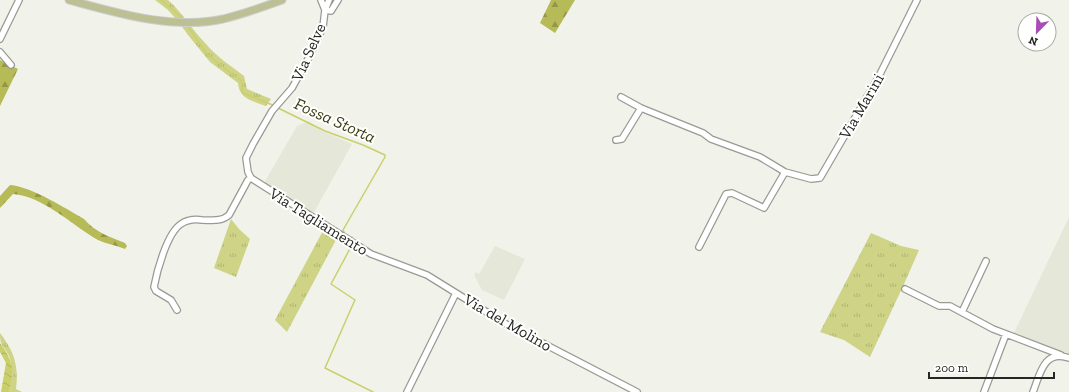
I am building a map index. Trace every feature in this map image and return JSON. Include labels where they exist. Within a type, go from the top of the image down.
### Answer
[{"type":"main road","points":[[69,0],[130,16],[192,23],[222,19],[282,0]]},
{"type":"street","points":[[0,38],[19,0]]},
{"type":"street","name":"Via Selve","points":[[321,0],[325,10]]},
{"type":"street","name":"Via Selve","points":[[272,111],[292,88],[308,59],[323,27],[325,10],[329,0]]},
{"type":"street","name":"Via Selve","points":[[325,10],[331,11],[338,0]]},
{"type":"street","name":"Via Marini","points":[[621,97],[641,108],[703,133],[711,139],[760,157],[785,172],[811,179],[820,178],[877,80],[917,0]]},
{"type":"street","points":[[0,52],[11,65]]},
{"type":"street","points":[[616,140],[622,139],[641,108]]},
{"type":"street","name":"Via Tagliamento","points":[[272,111],[246,158],[248,172],[251,178],[352,243],[377,257],[427,275],[456,292]]},
{"type":"street","points":[[699,247],[726,194],[731,193],[764,208],[785,172]]},
{"type":"street","points":[[176,310],[171,300],[154,287],[161,258],[174,231],[181,224],[189,221],[226,218],[248,180],[251,178]]},
{"type":"street","points":[[962,312],[986,261]]},
{"type":"street","points":[[905,289],[939,306],[950,306],[981,323],[1006,334],[1069,358]]},
{"type":"street","name":"Via del Molino","points":[[407,392],[456,292],[506,324],[637,392]]},
{"type":"street","points":[[984,392],[1006,334]]},
{"type":"street","points":[[1033,392],[1044,365],[1053,357],[1061,355]]},
{"type":"shaded area","points":[[309,121],[320,130],[352,144],[313,214],[264,183],[297,126]]},
{"type":"shaded area","points":[[1069,217],[1069,356],[1013,335]]},
{"type":"shaded area","points":[[495,246],[525,259],[504,300],[482,290],[474,275],[476,272],[479,274]]},
{"type":"green space","points":[[155,0],[168,0],[210,49],[244,76],[247,89],[271,99],[266,106],[252,101],[244,96],[241,93],[238,83],[210,62],[176,19],[168,10]]},
{"type":"green space","points":[[551,0],[575,0],[555,33],[540,23]]},
{"type":"green space","points":[[0,60],[18,69],[0,106]]},
{"type":"green space","points":[[10,185],[28,190],[48,199],[84,219],[98,231],[125,243],[127,246],[125,249],[104,243],[88,234],[57,212],[24,196],[13,194],[0,208],[0,196]]},
{"type":"green space","points":[[231,219],[250,239],[236,277],[214,268]]},
{"type":"green space","points":[[324,229],[337,238],[287,332],[275,320]]},
{"type":"green space","points":[[871,233],[901,246],[919,250],[870,357],[844,340],[820,332]]},
{"type":"green space","points":[[0,333],[9,346],[16,366],[16,389],[22,392],[9,392],[11,364],[7,352],[2,344]]},
{"type":"water","points":[[0,343],[8,355],[12,366],[12,377],[9,392],[1,392],[6,363],[0,352]]},
{"type":"waterway","name":"Fossa Storta","points":[[161,0],[182,19]]},
{"type":"waterway","name":"Fossa Storta","points":[[186,24],[207,54],[242,81],[243,93],[275,106]]},
{"type":"waterway","name":"Fossa Storta","points":[[278,108],[325,131],[385,155],[343,230],[345,234],[353,238],[354,241]]},
{"type":"waterway","name":"Fossa Storta","points":[[352,245],[331,284],[355,300],[325,368],[373,392]]}]
